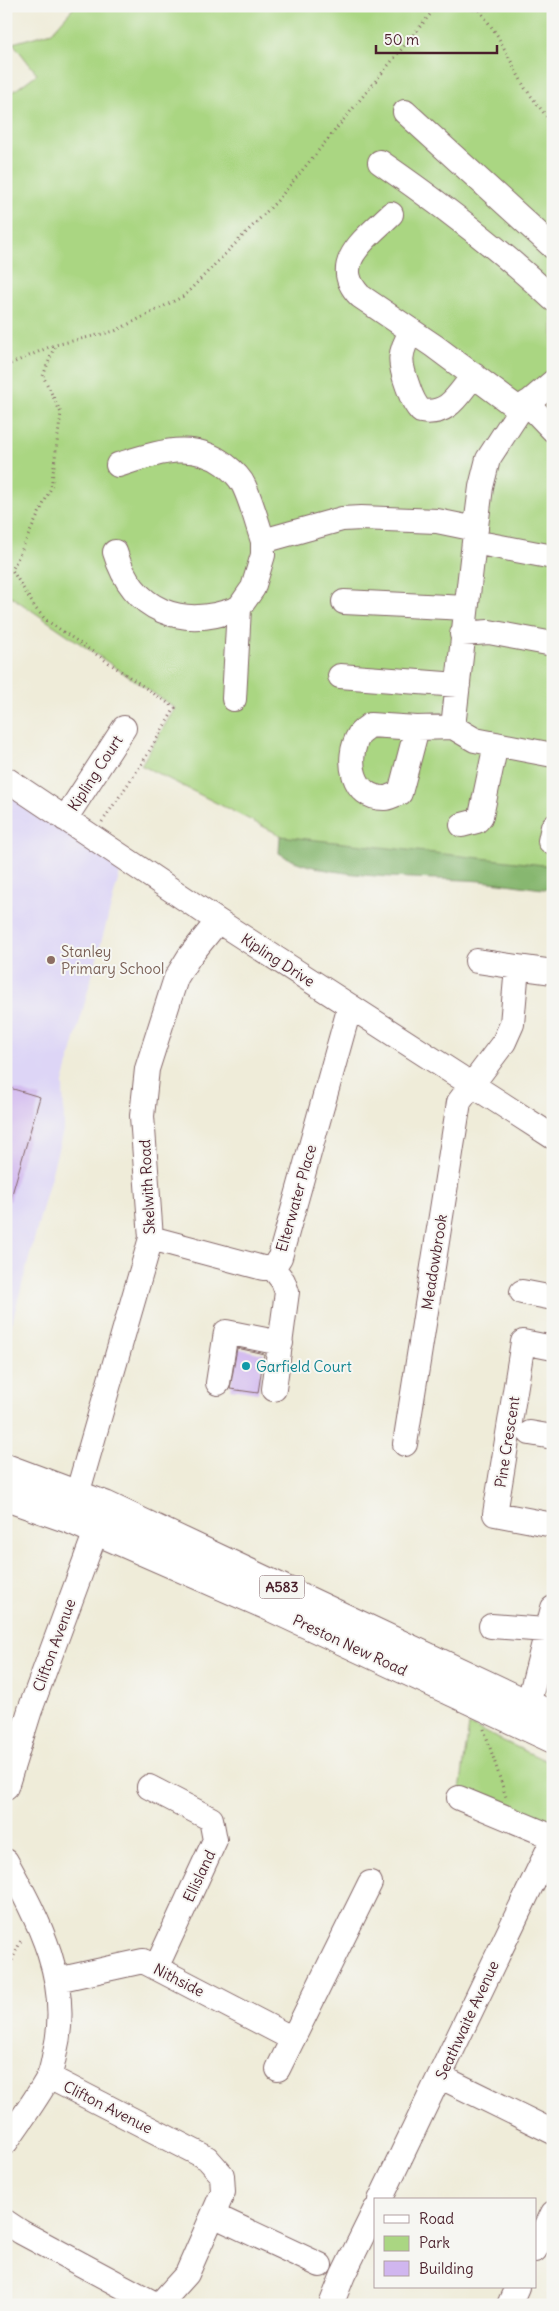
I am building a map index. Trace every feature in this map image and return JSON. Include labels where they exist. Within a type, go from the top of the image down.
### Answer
[{"type":"highway","name":"Preston New Road","points":[[6,1468],[105,1505],[553,1716]]},
{"type":"highway","name":"Preston New Road","points":[[6,1497],[96,1530],[268,1606],[553,1739]]},
{"type":"street","points":[[405,112],[553,247]]},
{"type":"street","points":[[380,162],[450,210],[518,266],[553,299]]},
{"type":"street","points":[[390,214],[350,257],[347,276],[351,287],[360,296],[474,375],[523,406],[553,430]]},
{"type":"street","points":[[412,331],[404,344],[401,364],[412,398],[421,411],[438,412],[444,408],[474,375]]},
{"type":"street","points":[[454,728],[462,634],[481,487],[488,459],[523,406],[553,382]]},
{"type":"street","points":[[118,465],[160,452],[186,450],[203,452],[233,470],[244,486],[263,541],[263,555],[253,588],[239,608],[234,699]]},
{"type":"street","points":[[263,541],[342,519],[437,521],[475,535],[553,557]]},
{"type":"street","points":[[115,552],[125,578],[138,596],[154,608],[172,615],[191,619],[207,618],[239,608]]},
{"type":"street","points":[[344,602],[466,608]]},
{"type":"street","points":[[462,634],[489,632],[553,644]]},
{"type":"street","points":[[340,676],[458,685]]},
{"type":"street","points":[[417,728],[400,793],[385,798],[368,793],[357,785],[350,762],[359,735],[370,725],[454,728],[475,740],[553,756]]},
{"type":"street","name":"Kipling Court","points":[[66,818],[124,728]]},
{"type":"street","points":[[462,824],[477,821],[481,816],[496,744]]},
{"type":"street","name":"Kipling Drive","points":[[6,779],[218,921],[553,1137]]},
{"type":"street","name":"Skelwith Road","points":[[69,1519],[78,1494],[151,1238],[142,1116],[147,1069],[176,978],[218,921]]},
{"type":"street","points":[[484,958],[517,967],[553,972]]},
{"type":"street","name":"Meadowbrook","points":[[405,1444],[459,1102],[504,1042],[512,1024],[517,967]]},
{"type":"street","name":"Elterwater Place","points":[[274,1389],[287,1292],[283,1281],[273,1268],[280,1257],[350,1006]]},
{"type":"street","points":[[151,1238],[263,1268],[273,1268]]},
{"type":"street","points":[[522,1292],[553,1298]]},
{"type":"street","points":[[218,1383],[226,1332],[281,1343]]},
{"type":"street","name":"Pine Crescent","points":[[553,1348],[523,1342],[495,1514],[553,1525]]},
{"type":"street","name":"Clifton Avenue","points":[[6,1787],[30,1710],[105,1505]]},
{"type":"street","points":[[492,1626],[550,1619],[528,1704]]},
{"type":"street","name":"Ellisland","points":[[149,1787],[211,1819],[215,1840],[156,1968]]},
{"type":"street","points":[[459,1798],[553,1838]]},
{"type":"street","name":"Seathwaite Avenue","points":[[381,2198],[441,2076],[553,1838]]},
{"type":"street","name":"Clifton Avenue","points":[[6,1861],[34,1912],[57,1980],[60,2002],[59,2036],[49,2077],[207,2158],[222,2175],[223,2192],[187,2274],[158,2305]]},
{"type":"street","points":[[278,2068],[370,1883]]},
{"type":"street","name":"Nithside","points":[[57,1980],[143,1961],[293,2039]]},
{"type":"street","points":[[441,2076],[553,2132]]},
{"type":"street","points":[[6,2142],[49,2077]]},
{"type":"street","points":[[331,2305],[343,2275],[374,2212]]},
{"type":"street","points":[[536,2248],[553,2213]]},
{"type":"street","points":[[213,2215],[320,2265]]},
{"type":"street","points":[[6,2222],[21,2232],[158,2305]]},
{"type":"street","points":[[509,2305],[517,2288]]},
{"type":"path","points":[[6,366],[55,345],[115,331],[184,296],[277,201],[437,6]]},
{"type":"path","points":[[477,6],[497,36],[525,88],[553,126]]},
{"type":"path","points":[[55,345],[43,376],[61,413],[51,488],[12,570],[36,609],[46,620],[175,708],[141,764],[92,836]]},
{"type":"path","points":[[475,1704],[514,1821]]},
{"type":"path","points":[[6,1974],[34,1912]]},
{"type":"shaded area","name":"Stanley Primary School","points":[[6,779],[124,858],[63,1083],[64,1127],[6,1345]]},
{"type":"green space","points":[[75,6],[553,6],[553,875],[306,848],[141,765],[175,708],[6,593],[6,97],[37,74],[13,43],[52,32]]},
{"type":"green space","points":[[280,836],[553,866],[553,890],[481,881],[376,876],[320,869],[297,862],[279,853]]},
{"type":"green space","points":[[469,1725],[553,1764],[553,1837],[459,1798]]},
{"type":"building","points":[[10,1088],[40,1097],[10,1201],[6,1201],[6,1101]]},
{"type":"building","name":"Garfield Court","points":[[237,1348],[264,1354],[258,1393],[230,1389]]},
{"type":"place","name":"Stanley Primary School","points":[[51,960]]},
{"type":"place","name":"Garfield Court","points":[[246,1366]]}]
